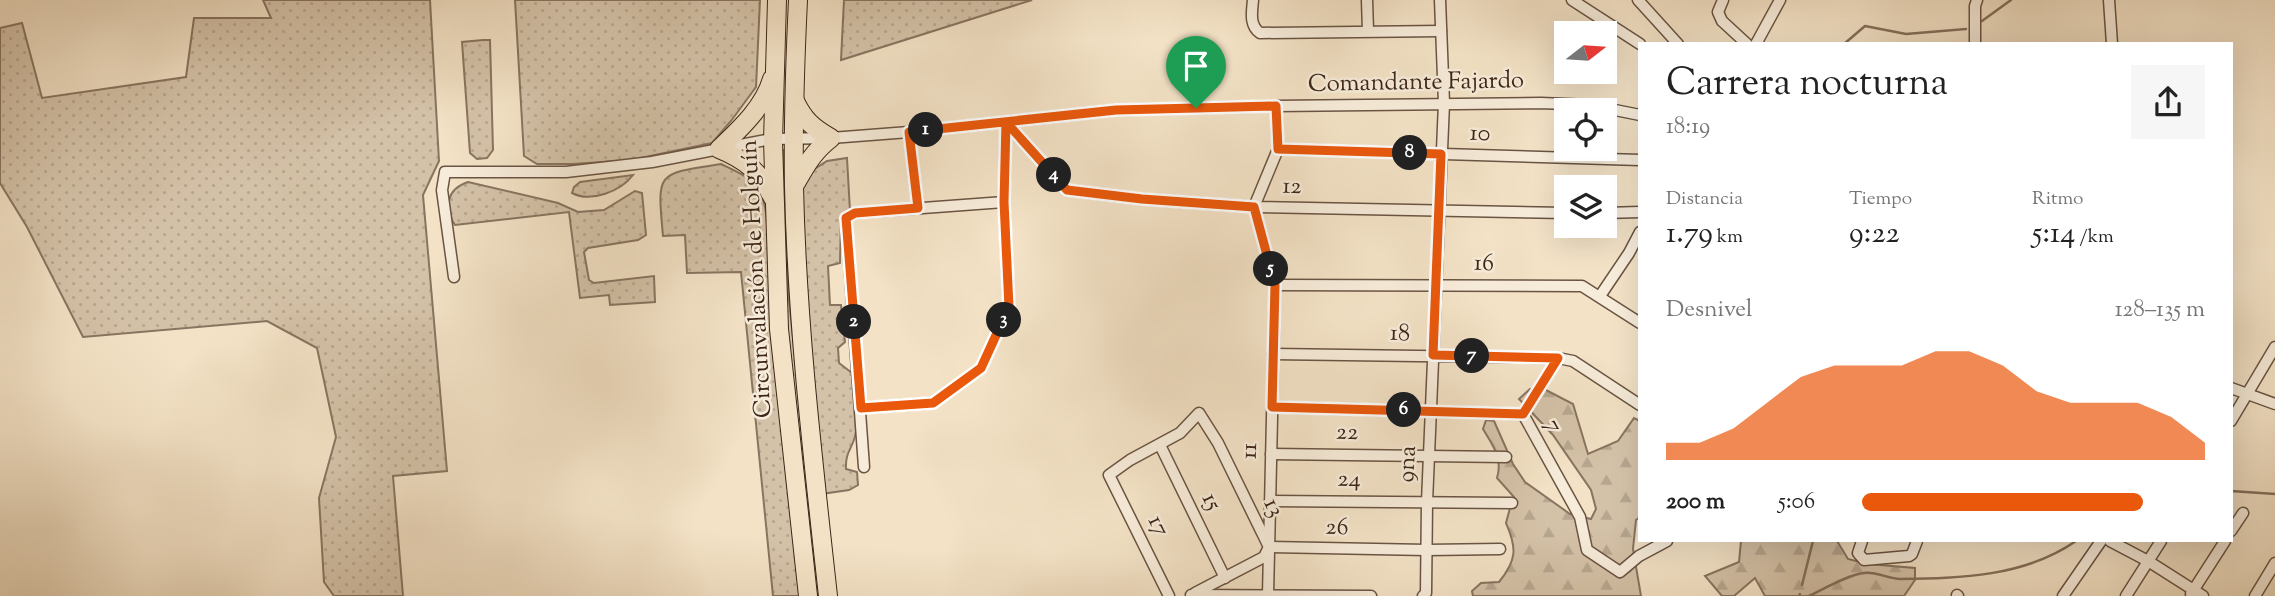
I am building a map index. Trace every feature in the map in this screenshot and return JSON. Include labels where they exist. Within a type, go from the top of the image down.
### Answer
[{"type":"highway","name":"Circunvalación de Holguín","points":[[777,0],[773,141],[779,329],[808,596]]},
{"type":"highway","name":"Circunvalación de Holguín","points":[[797,0],[794,186],[805,381],[828,596]]},
{"type":"highway","points":[[775,68],[768,90],[753,113],[719,149],[741,159],[754,170],[775,201]]},
{"type":"highway","points":[[794,99],[803,118],[814,129],[831,138],[810,158],[794,186]]},
{"type":"street","points":[[1253,0],[1252,22],[1260,33],[1441,31]]},
{"type":"street","points":[[1367,0],[1368,32]]},
{"type":"street","name":"9na","points":[[1423,596],[1426,593],[1427,502],[1444,103],[1440,0]]},
{"type":"street","points":[[1572,0],[1638,43]]},
{"type":"street","points":[[1637,0],[1676,42]]},
{"type":"street","points":[[1723,0],[1718,12],[1723,21],[1745,42]]},
{"type":"street","points":[[1757,42],[1780,0]]},
{"type":"street","points":[[1975,42],[1977,0]]},
{"type":"street","points":[[2109,0],[2112,42]]},
{"type":"street","name":"Comandante Fajardo","points":[[454,277],[442,190],[445,172],[566,172],[652,162],[794,138],[909,132],[1116,110],[1541,103],[1590,105],[1638,115]]},
{"type":"street","points":[[1254,207],[1278,149],[1276,106]]},
{"type":"street","points":[[861,408],[933,403],[981,368],[1009,307],[1004,202],[1006,122]]},
{"type":"street","name":"12","points":[[1006,122],[1067,190],[1142,199],[1254,207],[1554,213]]},
{"type":"street","points":[[909,132],[918,208]]},
{"type":"street","name":"10","points":[[1278,149],[1638,160]]},
{"type":"street","points":[[864,467],[846,218],[855,213],[1004,202]]},
{"type":"street","name":"11","points":[[1254,207],[1275,285],[1268,595]]},
{"type":"street","points":[[1617,213],[1638,212]]},
{"type":"street","points":[[1600,296],[1638,236]]},
{"type":"street","points":[[1629,253],[1638,259]]},
{"type":"street","name":"16","points":[[1275,285],[1582,286],[1638,322]]},
{"type":"street","points":[[2233,418],[2275,348]]},
{"type":"street","name":"18","points":[[1273,354],[1558,358],[1573,361],[1638,404]]},
{"type":"street","name":"7","points":[[1558,358],[1523,414],[1580,517],[1587,550],[1620,572],[1639,556],[1665,542]]},
{"type":"street","points":[[2233,389],[2275,404]]},
{"type":"street","points":[[1272,407],[1523,414]]},
{"type":"street","name":"13","points":[[1160,445],[1180,433],[1199,413],[1218,443],[1269,547]]},
{"type":"street","name":"17","points":[[1160,445],[1130,460],[1109,475],[1169,596]]},
{"type":"street","name":"15","points":[[1160,445],[1225,578]]},
{"type":"street","name":"22","points":[[1271,454],[1506,457]]},
{"type":"street","name":"24","points":[[1270,501],[1512,503]]},
{"type":"street","points":[[2233,528],[2243,513]]},
{"type":"street","points":[[1862,542],[1858,553],[1864,559],[1909,556],[1917,542]]},
{"type":"street","points":[[2063,596],[2100,542]]},
{"type":"street","points":[[2112,542],[2148,561],[2195,594],[2224,542]]},
{"type":"street","points":[[2126,596],[2160,542]]},
{"type":"street","points":[[1190,596],[1264,557],[1269,547]]},
{"type":"street","name":"26","points":[[1269,547],[1500,549]]},
{"type":"street","points":[[2255,596],[2275,563]]},
{"type":"street","points":[[1190,596],[1371,596]]},
{"type":"green space","points":[[263,0],[430,0],[439,161],[423,195],[447,471],[393,476],[403,596],[334,596],[324,582],[319,498],[336,437],[317,348],[267,321],[83,337],[27,227],[0,183],[0,28],[22,23],[42,98],[186,77],[194,18],[271,18]]},
{"type":"green space","points":[[515,0],[760,0],[756,87],[712,143],[631,160],[537,164],[524,156]]},
{"type":"green space","points":[[844,0],[1032,0],[841,60]]},
{"type":"green space","points":[[490,40],[493,150],[487,158],[477,159],[470,153],[462,42]]},
{"type":"green space","points":[[779,150],[783,150],[789,300],[820,596],[815,596],[793,394],[782,269]]},
{"type":"green space","points":[[847,158],[850,211],[841,216],[840,263],[828,266],[830,305],[841,305],[845,342],[838,348],[839,363],[852,373],[856,431],[846,469],[857,472],[858,485],[849,490],[821,494],[800,256],[802,186],[813,170],[827,161]]},
{"type":"green space","points":[[721,164],[754,184],[764,204],[804,596],[773,596],[741,272],[687,273],[685,235],[663,236],[660,199],[665,179],[684,170]]},
{"type":"green space","points":[[633,175],[621,186],[605,194],[588,197],[572,193],[580,182]]},
{"type":"green space","points":[[468,182],[558,203],[578,212],[604,210],[635,191],[642,193],[646,235],[638,240],[588,248],[584,252],[589,280],[594,283],[654,276],[655,302],[610,305],[609,295],[580,298],[569,212],[455,225],[449,212],[449,199],[455,189]]},
{"type":"green space","points":[[1530,389],[1546,390],[1573,404],[1588,454],[1618,441],[1634,418],[1638,420],[1638,518],[1633,549],[1641,596],[1473,596],[1472,591],[1481,583],[1499,582],[1509,567],[1513,547],[1506,523],[1510,508],[1517,504],[1497,478],[1498,458],[1483,429],[1486,420],[1494,421],[1513,464],[1525,482],[1570,514],[1591,519],[1596,509],[1591,490],[1553,435],[1519,399]]},
{"type":"green space","points":[[1741,542],[1838,542],[1848,559],[1868,564],[1915,568],[1915,580],[1904,596],[1765,596],[1755,578],[1734,596],[1722,596],[1705,576],[1739,562]]},
{"type":"waterway","points":[[1982,21],[2011,0]]},
{"type":"waterway","points":[[1846,42],[1865,26],[1906,34],[1966,29]]},
{"type":"waterway","points":[[2233,491],[2275,494]]},
{"type":"waterway","points":[[1802,585],[1813,542]]},
{"type":"waterway","points":[[1809,596],[1843,579],[1864,573],[1896,579],[1923,579],[2014,569],[2056,553],[2074,542]]},
{"type":"route","points":[[1276,106],[1278,149],[1441,154],[1433,355],[1558,358],[1523,414],[1272,407],[1275,285],[1254,207],[1142,199],[1067,190],[1006,122],[1004,202],[1009,307],[981,368],[933,403],[861,408],[846,218],[855,213],[918,208],[909,132],[1116,110],[1196,108],[1276,106]]}]
